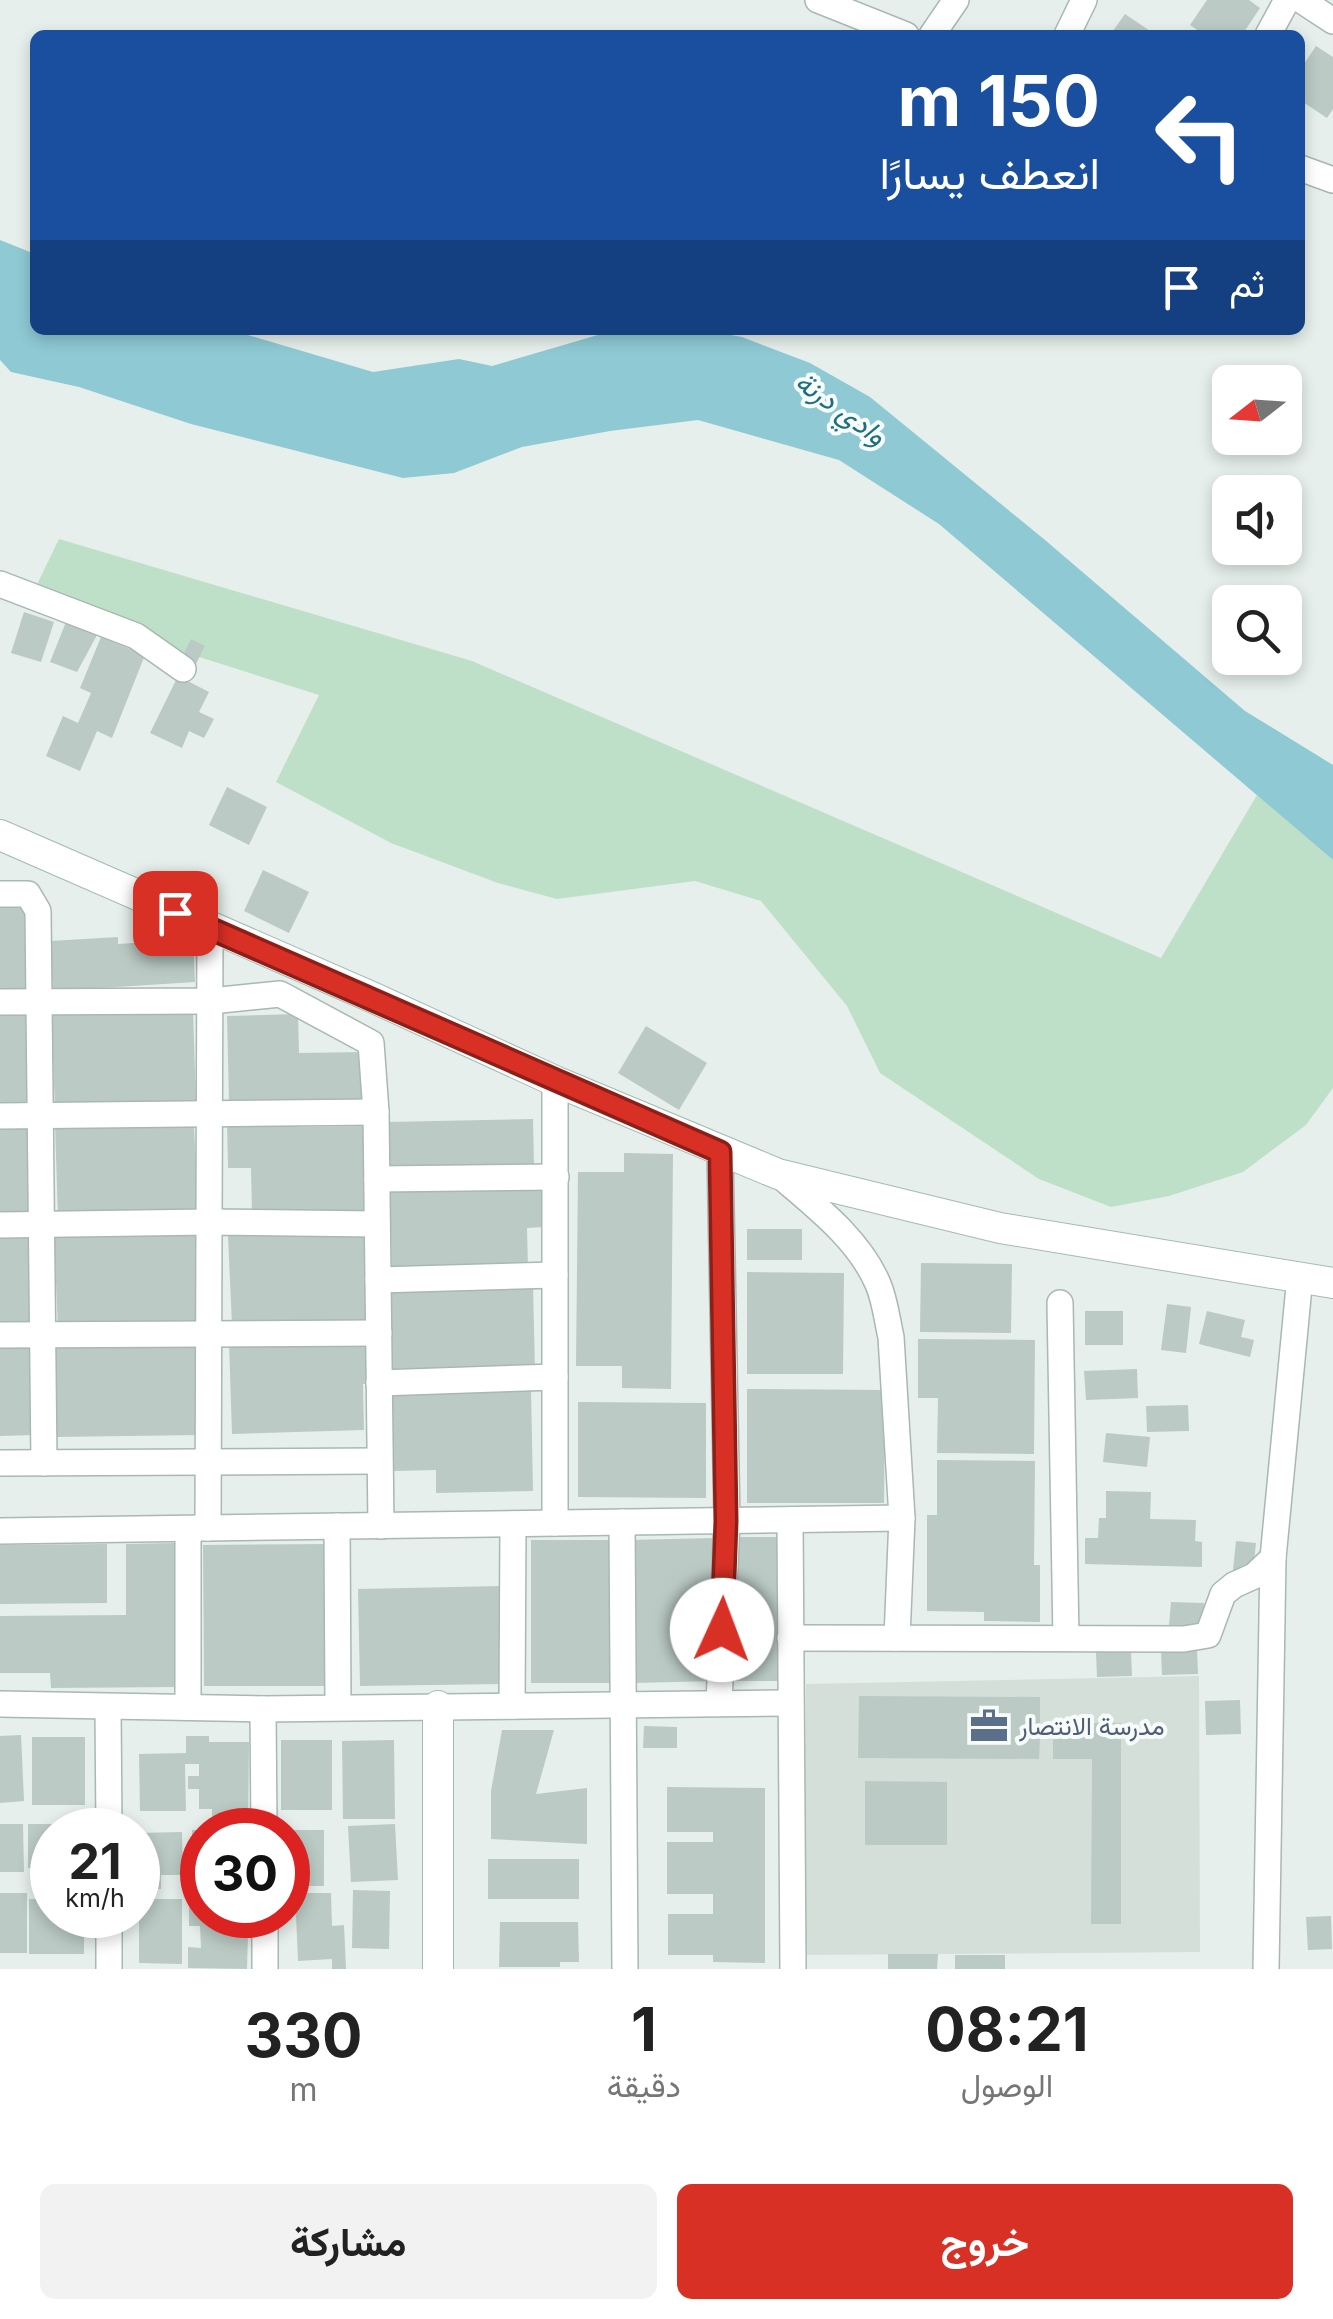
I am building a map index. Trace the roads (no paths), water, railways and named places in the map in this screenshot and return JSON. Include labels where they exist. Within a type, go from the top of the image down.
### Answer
[{"type":"street","points":[[818,0],[893,30]]},
{"type":"street","points":[[935,30],[956,0]]},
{"type":"street","points":[[1069,30],[1084,0]]},
{"type":"street","points":[[1271,30],[1287,0]]},
{"type":"street","points":[[1301,0],[1333,21]]},
{"type":"street","points":[[1305,170],[1333,180]]},
{"type":"street","points":[[0,584],[136,636],[183,670]]},
{"type":"street","points":[[0,836],[555,1081],[778,1174],[1000,1228],[1333,1283]]},
{"type":"street","points":[[0,894],[28,894],[38,911],[44,1463]]},
{"type":"street","points":[[188,1706],[198,1528],[208,1462],[210,928]]},
{"type":"street","points":[[0,1002],[251,1000],[280,994],[371,1042],[376,1112],[381,1526]]},
{"type":"street","points":[[554,1523],[555,1081]]},
{"type":"street","points":[[0,1116],[376,1112]]},
{"type":"street","points":[[720,1152],[726,1521],[720,1703]]},
{"type":"street","points":[[778,1174],[827,1217],[860,1254],[878,1284],[891,1337],[902,1518],[897,1638]]},
{"type":"street","points":[[376,1180],[556,1177]]},
{"type":"street","points":[[0,1225],[377,1224]]},
{"type":"street","points":[[378,1280],[556,1275]]},
{"type":"street","points":[[1266,1969],[1274,1558],[1300,1276]]},
{"type":"street","points":[[1060,1303],[1066,1638]]},
{"type":"street","points":[[0,1335],[378,1333]]},
{"type":"street","points":[[379,1383],[555,1378]]},
{"type":"street","points":[[0,1463],[379,1461]]},
{"type":"street","points":[[0,1531],[902,1518]]},
{"type":"street","points":[[790,1520],[793,1969]]},
{"type":"street","points":[[622,1522],[625,1969]]},
{"type":"street","points":[[512,1706],[513,1524]]},
{"type":"street","points":[[338,1526],[338,1706]]},
{"type":"street","points":[[790,1638],[1184,1639],[1208,1635],[1223,1594],[1254,1576],[1274,1558]]},
{"type":"street","points":[[0,1704],[263,1708],[790,1703]]},
{"type":"street","points":[[438,1706],[438,1969]]},
{"type":"street","points":[[108,1708],[109,1808]]},
{"type":"street","points":[[263,1708],[264,1808]]},
{"type":"street","points":[[109,1938],[110,1969]]},
{"type":"street","points":[[265,1938],[265,1969]]},
{"type":"water","name":"وادي درنة","points":[[0,240],[30,252],[30,335],[248,335],[373,372],[459,359],[492,366],[598,335],[742,337],[810,363],[870,397],[1245,711],[1333,765],[1333,860],[939,524],[839,460],[698,420],[522,447],[454,473],[403,478],[191,424],[79,387],[11,372],[0,360]]},
{"type":"place","name":"مدرسة الانتصار","points":[[989,1726]]}]
